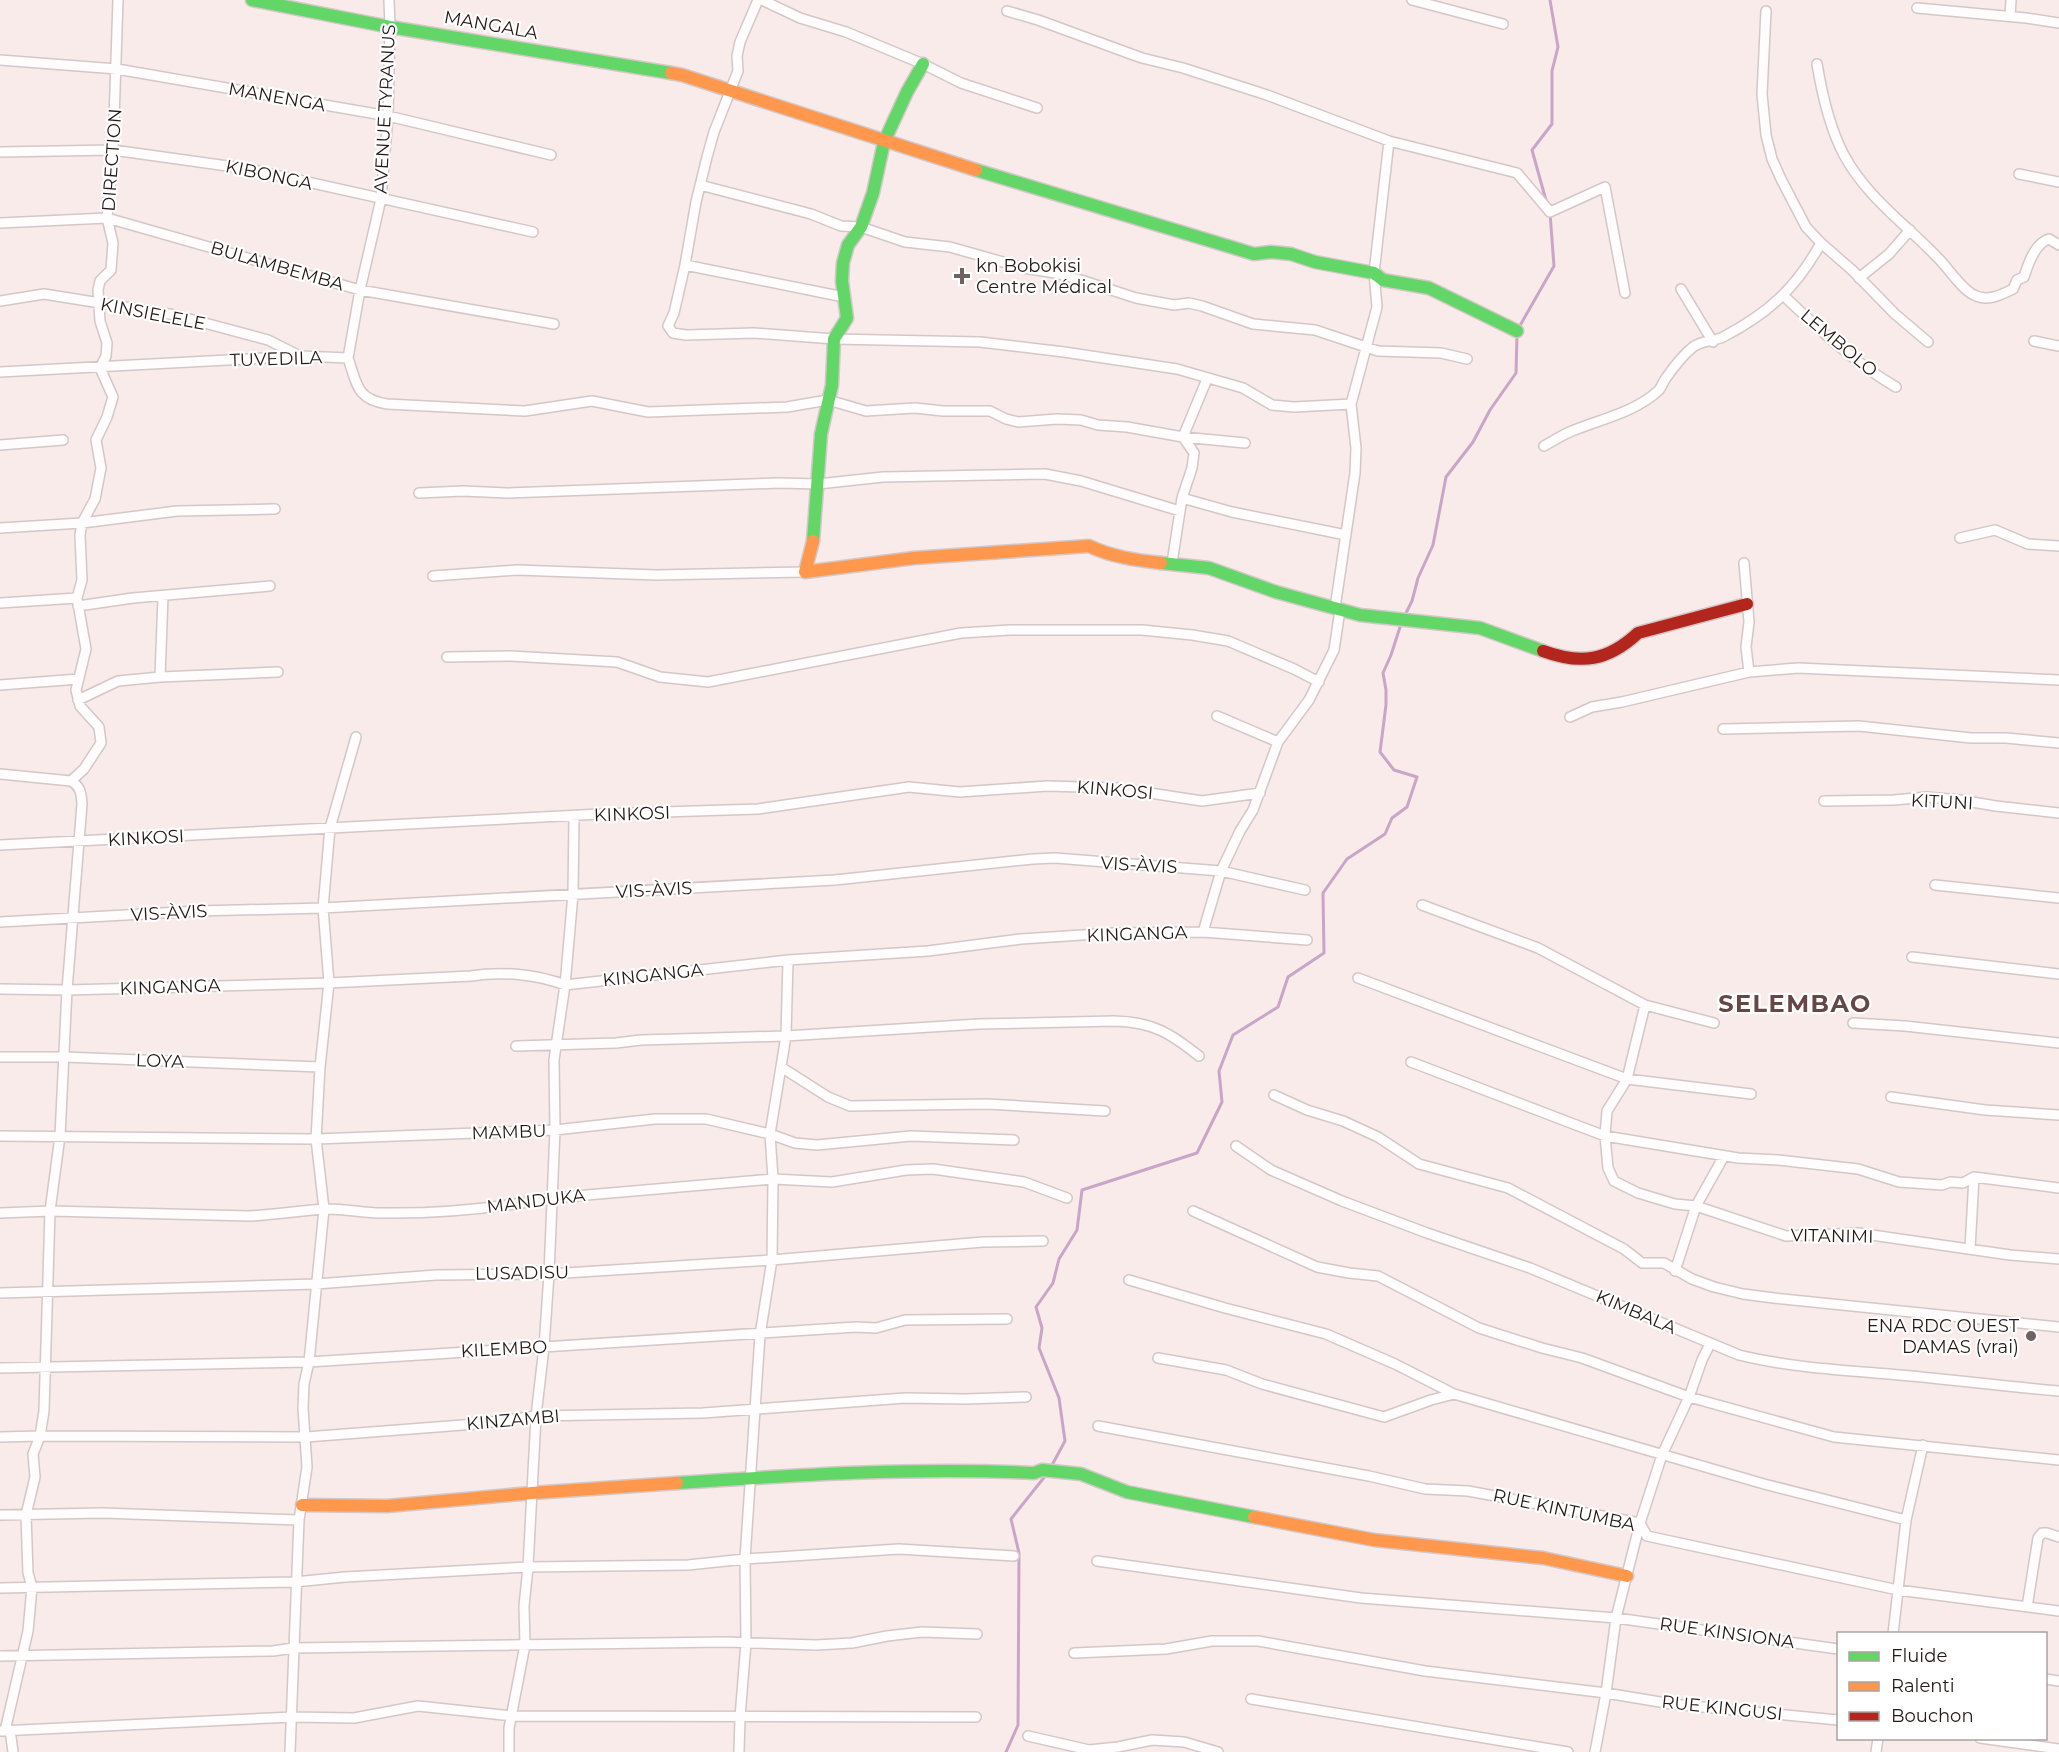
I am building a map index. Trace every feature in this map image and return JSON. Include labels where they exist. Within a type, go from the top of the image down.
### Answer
[{"type":"street","name":"DIRECTION","points":[[100,368],[106,356],[107,343],[99,321],[98,290],[100,281],[111,270],[113,250],[112,232],[106,218],[113,150],[118,0]]},
{"type":"street","name":"MANGALA","points":[[252,0],[390,27],[682,75],[884,142],[1248,252],[1291,254],[1315,262],[1374,273],[1392,282],[1429,288],[1517,331]]},
{"type":"street","name":"AVENUE TYRANUS","points":[[348,358],[360,290],[381,200],[388,116],[389,0]]},
{"type":"street","points":[[758,0],[740,42],[737,56],[738,71],[714,132],[700,185],[685,265],[674,313],[668,326],[673,333],[686,335],[754,333],[834,339],[980,342],[1178,369],[1243,388],[1272,405],[1294,407],[1351,404]]},
{"type":"street","points":[[762,0],[791,15],[846,32],[924,64],[961,83],[1036,108]]},
{"type":"street","points":[[1412,0],[1503,24]]},
{"type":"street","points":[[2010,16],[2011,0]]},
{"type":"street","points":[[1917,8],[2010,16],[2059,23]]},
{"type":"street","points":[[1007,11],[1142,58],[1183,68],[1268,95],[1389,141],[1517,173],[1550,212],[1605,187],[1625,293]]},
{"type":"street","points":[[1766,11],[1762,94],[1766,135],[1780,179],[1806,227],[1895,314],[1928,342]]},
{"type":"street","name":"MANENGA","points":[[0,60],[117,69],[388,116],[551,155]]},
{"type":"street","points":[[805,572],[813,540],[821,434],[832,386],[834,339],[847,318],[842,281],[843,263],[848,245],[861,227],[873,194],[884,142],[907,92],[924,64]]},
{"type":"street","points":[[1817,64],[1824,102],[1843,153],[1859,181],[1972,295],[1980,298],[2000,296],[2013,289],[2017,280],[2024,277],[2030,260],[2044,241],[2049,239],[2059,244]]},
{"type":"street","points":[[1203,933],[1221,872],[1260,793],[1278,742],[1298,717],[1319,682],[1334,650],[1355,474],[1356,448],[1351,404],[1377,307],[1374,273],[1389,141]]},
{"type":"street","name":"KIBONGA","points":[[0,152],[113,150],[249,169],[533,232]]},
{"type":"street","points":[[2019,174],[2059,182]]},
{"type":"street","points":[[700,185],[812,214],[841,226],[861,227],[905,242],[950,247],[1024,268],[1055,273],[1136,298],[1174,305],[1189,303],[1253,324],[1315,330],[1366,348],[1392,353],[1441,353],[1467,359]]},
{"type":"street","name":"BULAMBEMBA","points":[[0,223],[106,218],[360,290],[554,324]]},
{"type":"street","points":[[1859,278],[1888,254],[1910,230]]},
{"type":"street","points":[[1544,446],[1568,432],[1613,416],[1660,389],[1666,378],[1692,348],[1700,343],[1713,342],[1759,316],[1784,296],[1808,266],[1821,243]]},
{"type":"street","points":[[685,265],[844,297]]},
{"type":"street","points":[[1681,289],[1713,342]]},
{"type":"street","name":"KINSIELELE","points":[[0,301],[44,294],[175,315],[268,340],[301,356]]},
{"type":"street","name":"LEMBOLO","points":[[1784,296],[1826,336],[1870,372],[1896,387]]},
{"type":"street","points":[[2034,341],[2059,346]]},
{"type":"street","name":"TUVEDILA","points":[[0,372],[301,356],[348,358],[361,393],[375,402],[387,404],[525,411],[592,401],[648,412],[787,407],[828,400]]},
{"type":"street","points":[[72,781],[84,769],[100,743],[99,727],[86,714],[78,700],[76,690],[86,649],[77,602],[82,580],[80,536],[82,523],[95,499],[101,468],[96,440],[113,397],[100,368]]},
{"type":"street","points":[[1183,437],[1207,379]]},
{"type":"street","points":[[828,400],[866,411],[915,408],[943,411],[990,411],[1018,422],[1081,420],[1098,425],[1127,427],[1183,437],[1245,443]]},
{"type":"street","points":[[1172,563],[1182,498],[1192,468],[1194,453],[1183,437]]},
{"type":"street","points":[[0,445],[63,440]]},
{"type":"street","points":[[419,493],[463,491],[507,493],[779,483],[818,484],[883,477],[1045,474],[1081,481],[1180,511]]},
{"type":"street","points":[[1182,498],[1232,512],[1346,535]]},
{"type":"street","points":[[0,528],[82,523],[177,512],[275,509]]},
{"type":"street","points":[[1960,538],[1995,530],[2028,544],[2059,546]]},
{"type":"street","points":[[433,576],[517,570],[656,575],[805,572],[914,558],[1084,546],[1129,559],[1209,568],[1276,592],[1360,615],[1480,628],[1554,655],[1579,660],[1611,653],[1625,645],[1638,633],[1747,604]]},
{"type":"street","points":[[1744,563],[1749,622],[1746,647],[1749,672]]},
{"type":"street","points":[[0,603],[77,602],[270,586]]},
{"type":"street","points":[[160,677],[164,596]]},
{"type":"street","points":[[447,657],[510,656],[617,662],[660,677],[708,682],[961,633],[1010,630],[1142,630],[1228,641],[1319,682]]},
{"type":"street","points":[[1569,717],[1592,706],[1622,702],[1749,672],[1798,668],[2059,680]]},
{"type":"street","points":[[78,700],[118,681],[278,672]]},
{"type":"street","points":[[0,685],[79,680]]},
{"type":"street","points":[[1216,716],[1278,742]]},
{"type":"street","points":[[1723,729],[1859,726],[1971,738],[2006,738],[2059,743]]},
{"type":"street","points":[[290,1752],[298,1520],[307,1467],[303,1422],[304,1384],[309,1362],[324,1209],[316,1139],[320,1067],[329,983],[323,908],[330,828],[356,737]]},
{"type":"street","points":[[0,774],[72,781],[81,791],[67,990],[60,1136],[50,1211],[44,1411],[40,1436],[33,1454],[35,1477],[26,1515],[28,1573],[32,1587],[23,1654],[5,1731],[13,1752]]},
{"type":"street","name":"KINKOSI","points":[[0,845],[758,808],[909,787],[960,792],[1047,786],[1116,788],[1202,801],[1260,793]]},
{"type":"street","name":"KITUNI","points":[[1824,801],[1927,797],[2059,813]]},
{"type":"street","points":[[509,1752],[508,1739],[525,1645],[524,1606],[536,1416],[549,1274],[556,1046],[565,985],[573,894],[574,816]]},
{"type":"street","name":"VIS-ÀVIS","points":[[0,922],[197,911],[323,908],[835,880],[1054,858],[1221,872],[1305,890]]},
{"type":"street","points":[[1935,885],[2059,898]]},
{"type":"street","points":[[1422,906],[1538,948],[1645,1005],[1714,1023]]},
{"type":"street","name":"KINGANGA","points":[[0,989],[67,990],[329,983],[471,976],[487,972],[543,978],[565,985],[788,960],[928,951],[1021,939],[1112,933],[1203,933],[1307,940]]},
{"type":"street","points":[[1912,957],[2059,974]]},
{"type":"street","points":[[739,1752],[746,1643],[745,1559],[760,1335],[772,1260],[773,1179],[770,1134],[786,1036],[788,960]]},
{"type":"street","points":[[1358,978],[1627,1078],[1751,1094]]},
{"type":"street","points":[[1605,1136],[1607,1111],[1627,1078],[1645,1005]]},
{"type":"street","points":[[516,1046],[786,1036],[979,1024],[1130,1022],[1166,1032],[1199,1056]]},
{"type":"street","points":[[1852,1023],[1905,1026],[2059,1043]]},
{"type":"street","name":"LOYA","points":[[0,1057],[64,1057],[320,1067]]},
{"type":"street","points":[[1411,1062],[1605,1136],[1724,1156],[1858,1169],[1899,1182],[1942,1185],[1950,1182],[1963,1183],[1974,1177],[2059,1188]]},
{"type":"street","points":[[781,1067],[828,1097],[850,1106],[987,1104],[1105,1111]]},
{"type":"street","points":[[1275,1095],[1307,1110],[1343,1121],[1378,1137],[1419,1164],[1508,1188],[1624,1249],[1642,1263],[1664,1263],[1692,1279],[1743,1294],[2059,1327]]},
{"type":"street","points":[[1891,1097],[1984,1110],[2059,1115]]},
{"type":"street","name":"MAMBU","points":[[0,1136],[316,1139],[555,1130],[655,1119],[706,1119],[770,1134],[795,1143],[817,1145],[911,1136],[1014,1140]]},
{"type":"street","name":"VITANIMI","points":[[1605,1136],[1608,1168],[1614,1181],[1638,1193],[1675,1204],[1696,1206],[1786,1236],[1858,1233],[2059,1260]]},
{"type":"street","name":"KIMBALA","points":[[1236,1146],[1271,1170],[1342,1201],[1530,1268],[1739,1355],[1768,1362],[1839,1371],[2059,1391]]},
{"type":"street","points":[[1676,1271],[1696,1206],[1724,1156]]},
{"type":"street","name":"MANDUKA","points":[[0,1213],[50,1211],[249,1216],[324,1209],[382,1214],[519,1204],[552,1198],[773,1179],[832,1182],[906,1170],[933,1169],[1024,1182],[1067,1198]]},
{"type":"street","points":[[1970,1249],[1974,1177]]},
{"type":"street","points":[[1194,1211],[1317,1267],[1378,1276],[1479,1328],[1582,1358],[1689,1397],[1834,1437],[2059,1460]]},
{"type":"street","name":"LUSADISU","points":[[0,1293],[316,1284],[436,1275],[549,1274],[772,1260],[962,1243],[1043,1241]]},
{"type":"street","points":[[1129,1280],[1224,1308],[1326,1334],[1395,1364],[1454,1394],[1802,1495],[1906,1520]]},
{"type":"street","name":"KILEMBO","points":[[0,1368],[309,1362],[876,1328],[904,1320],[1007,1319]]},
{"type":"street","points":[[1595,1752],[1616,1618],[1640,1523],[1662,1455],[1710,1344]]},
{"type":"street","points":[[1158,1358],[1226,1371],[1262,1384],[1384,1417],[1454,1394]]},
{"type":"street","name":"KINZAMBI","points":[[0,1437],[306,1437],[476,1424],[536,1416],[703,1413],[905,1398],[1026,1397]]},
{"type":"street","name":"RUE KINTUMBA","points":[[1098,1426],[1369,1476],[1425,1489],[1468,1491],[1640,1523],[1647,1536],[1898,1590],[2059,1611]]},
{"type":"street","points":[[1893,1632],[1906,1520],[1923,1445]]},
{"type":"street","points":[[302,1505],[387,1506],[532,1492],[751,1478],[971,1470],[1034,1473],[1042,1470],[1081,1474],[1127,1492],[1374,1540],[1543,1558],[1627,1576]]},
{"type":"street","points":[[0,1515],[103,1513],[298,1520]]},
{"type":"street","points":[[2027,1607],[2038,1538],[2042,1533],[2059,1537]]},
{"type":"street","points":[[0,1588],[295,1582],[528,1567],[688,1564],[899,1550],[1014,1556]]},
{"type":"street","name":"RUE KINSIONA","points":[[1097,1562],[1361,1598],[1616,1618],[1837,1649]]},
{"type":"street","points":[[0,1656],[273,1651],[293,1648],[746,1643],[816,1645],[852,1643],[922,1632],[977,1634]]},
{"type":"street","name":"RUE KINGUSI","points":[[1074,1653],[1166,1649],[1212,1641],[1258,1641],[1425,1671],[1606,1692],[1672,1704],[1837,1720]]},
{"type":"street","points":[[1251,1699],[1568,1752]]},
{"type":"street","points":[[5,1731],[292,1717],[354,1718],[418,1706],[513,1716],[976,1717]]},
{"type":"street","points":[[1028,1736],[1089,1750],[1152,1740],[1184,1742],[1218,1752]]},
{"type":"street","points":[[1994,1740],[2059,1749]]},
{"type":"waterway","points":[[1547,204],[1532,150],[1552,124],[1552,71],[1558,47],[1550,0]]},
{"type":"waterway","points":[[1518,329],[1554,266],[1550,213]]},
{"type":"waterway","points":[[1405,615],[1433,545],[1446,477],[1473,442],[1490,410],[1516,373],[1517,335]]},
{"type":"waterway","points":[[1051,1467],[1065,1441],[1059,1398],[1039,1348],[1042,1328],[1036,1307],[1053,1283],[1059,1259],[1077,1230],[1082,1190],[1197,1153],[1222,1102],[1219,1071],[1233,1035],[1278,1007],[1288,977],[1324,953],[1323,893],[1347,859],[1385,834],[1392,818],[1407,807],[1417,777],[1394,770],[1380,752],[1386,705],[1383,673],[1401,624]]},
{"type":"waterway","points":[[1006,1752],[1018,1725],[1019,1553],[1011,1519],[1046,1475]]},
{"type":"traffic: fast","points":[[252,0],[390,27],[671,73]]},
{"type":"traffic: fast","points":[[813,541],[821,434],[832,385],[834,339],[847,318],[842,281],[843,263],[848,245],[861,227],[873,193],[884,142],[923,64]]},
{"type":"traffic: fast","points":[[976,170],[1254,254],[1271,252],[1291,254],[1315,262],[1374,273],[1383,280],[1429,288],[1517,331]]},
{"type":"traffic: fast","points":[[1161,563],[1209,568],[1276,592],[1360,615],[1480,628],[1543,651]]},
{"type":"traffic: fast","points":[[677,1483],[855,1473],[945,1471],[1034,1473],[1042,1470],[1081,1474],[1127,1492],[1254,1517]]},
{"type":"traffic: slow","points":[[671,73],[976,170]]},
{"type":"traffic: slow","points":[[813,541],[805,572],[914,558],[1089,546],[1115,555],[1161,563]]},
{"type":"traffic: slow","points":[[302,1505],[387,1506],[677,1483]]},
{"type":"traffic: slow","points":[[1254,1517],[1374,1540],[1543,1558],[1627,1576]]},
{"type":"traffic: jam","points":[[1543,651],[1570,658],[1594,658],[1616,650],[1638,633],[1747,604]]},
{"type":"place","name":"kn Bobokisi Centre Médical","points":[[962,276]]},
{"type":"place","name":"ENA RDC OUEST DAMAS (vrai)","points":[[2031,1336]]},
{"type":"district","name":"SELEMBAO","points":[[1795,1004]]}]
